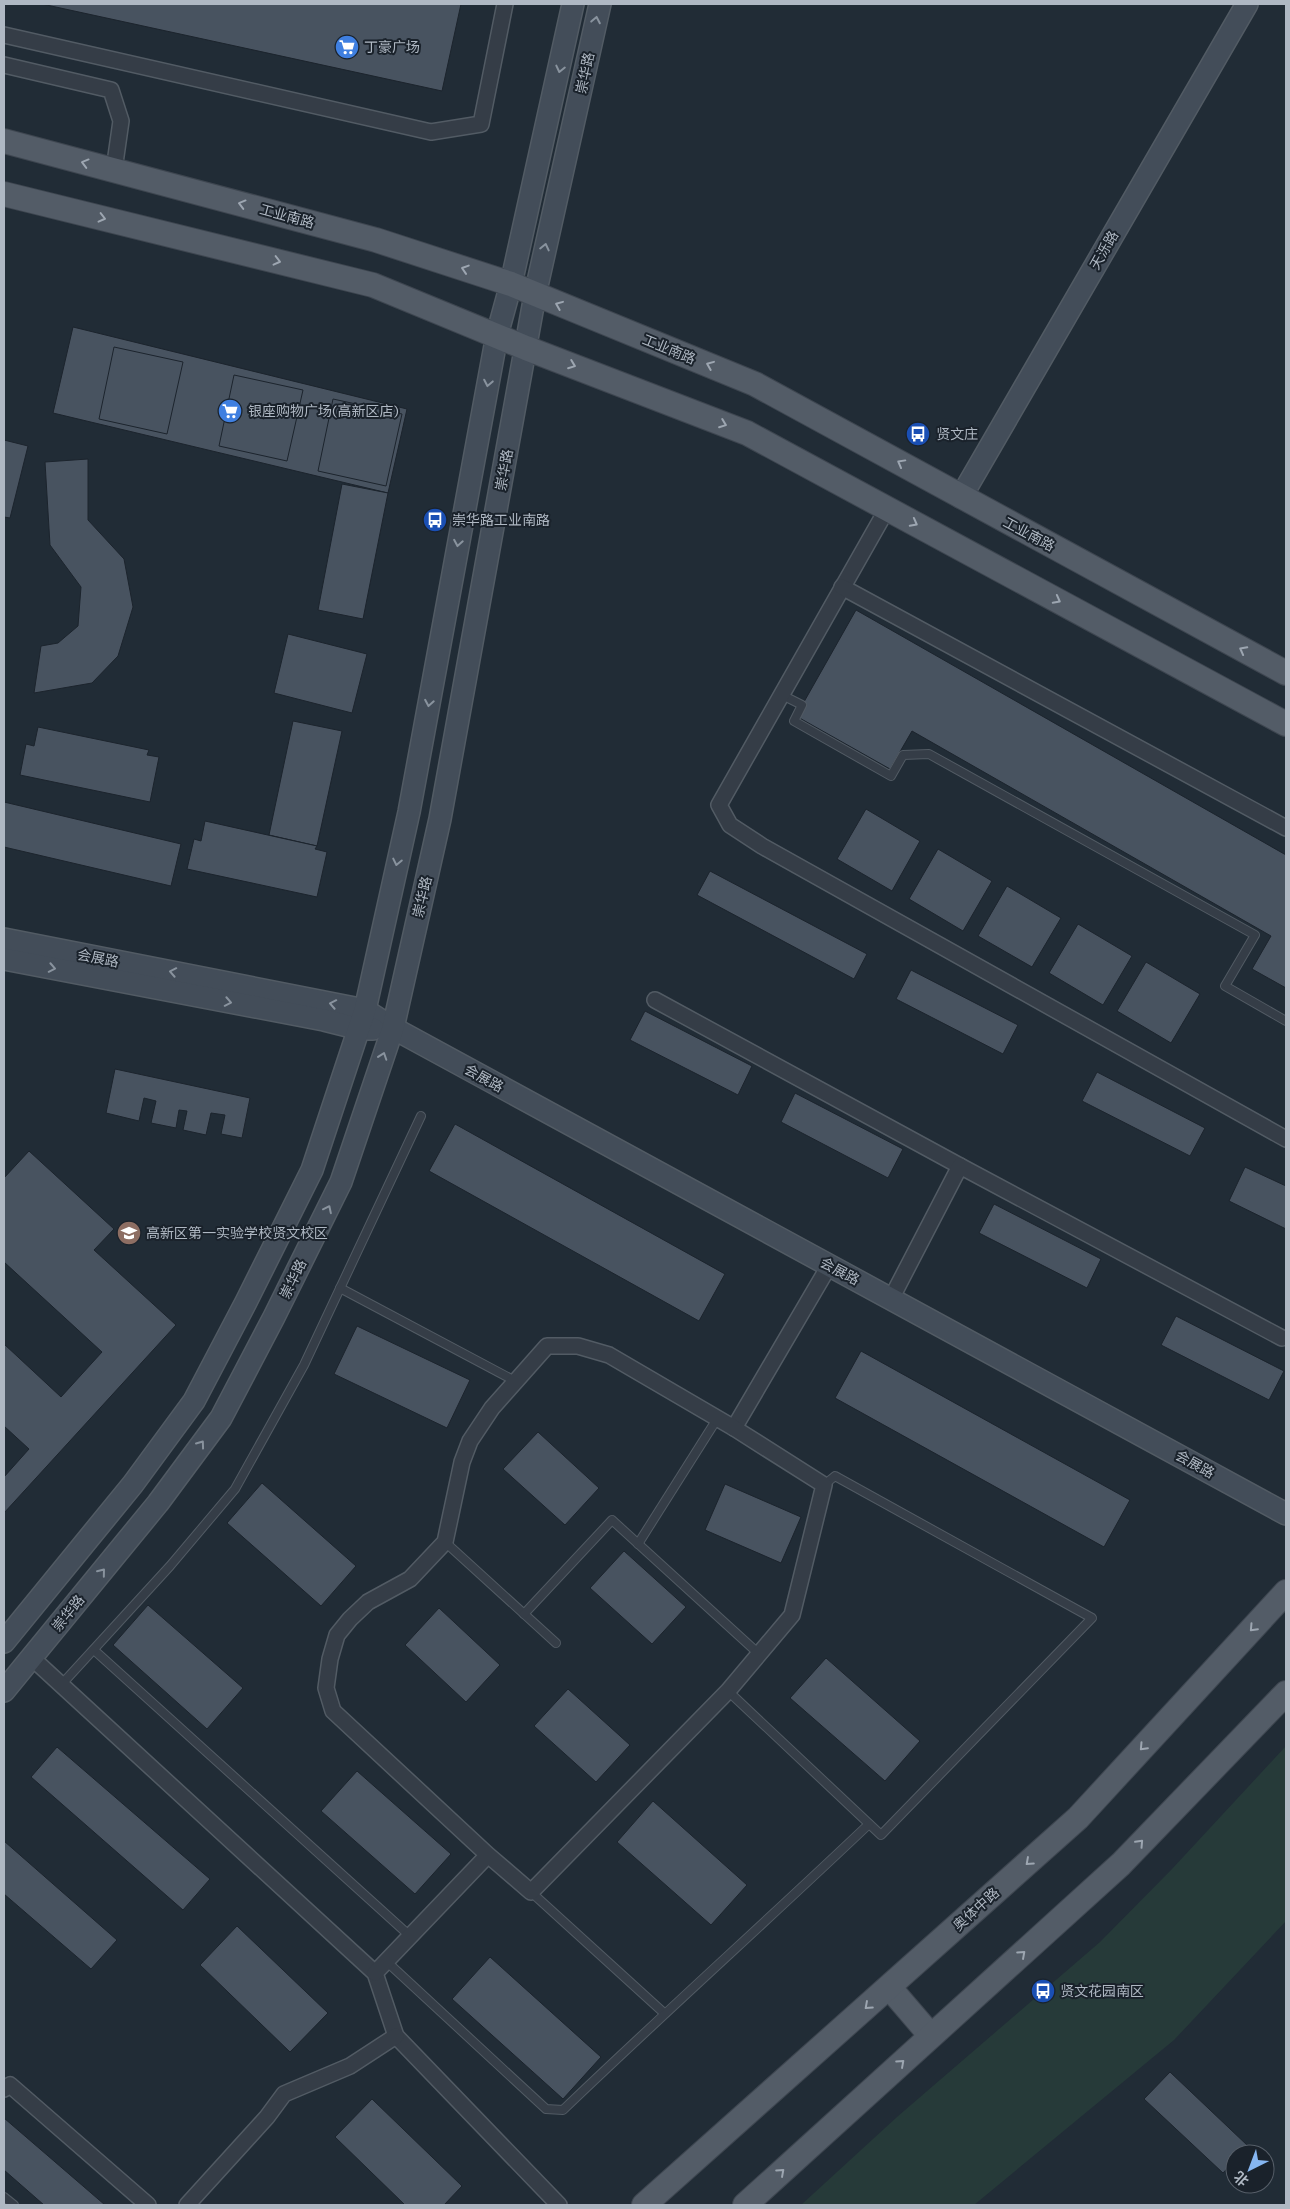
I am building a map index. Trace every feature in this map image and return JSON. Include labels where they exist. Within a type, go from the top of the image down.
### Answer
[{"type":"main road","name":"崇华路","points":[[4,1642],[133,1484],[194,1401],[312,1170],[362,1019],[408,812],[497,335],[511,284],[573,4]]},
{"type":"main road","name":"崇华路","points":[[4,1691],[158,1503],[221,1418],[341,1182],[393,1028],[440,819],[526,348],[534,294],[600,4]]},
{"type":"main road","name":"天泺路","points":[[961,497],[1247,4]]},
{"type":"main road","name":"工业南路","points":[[4,141],[376,240],[511,284],[755,384],[1286,673]]},
{"type":"main road","points":[[4,194],[373,284],[526,348],[747,433],[1286,724]]},
{"type":"main road","name":"会展路","points":[[4,939],[362,1019],[393,1028],[1286,1514]]},
{"type":"main road","name":"会展路","points":[[4,959],[324,1020],[362,1019]]},
{"type":"main road","name":"奥体中路","points":[[644,2205],[1078,1818],[1286,1592]]},
{"type":"main road","points":[[745,2205],[1121,1864],[1286,1693]]},
{"type":"main road","points":[[890,1987],[931,2036]]},
{"type":"street","points":[[4,34],[431,132],[481,124],[505,4]]},
{"type":"street","points":[[4,65],[111,90],[121,120],[114,170]]},
{"type":"street","points":[[887,509],[719,805],[730,826],[771,851],[1286,1139]]},
{"type":"street","points":[[842,587],[1286,828]]},
{"type":"street","points":[[655,1000],[1282,1338]]},
{"type":"street","points":[[892,1299],[960,1166]]},
{"type":"street","points":[[734,1428],[829,1266]]},
{"type":"street","points":[[548,1346],[578,1346],[609,1356],[734,1428],[824,1485],[792,1616],[728,1691],[531,1892],[333,1711],[326,1688],[330,1659],[337,1635],[368,1602],[410,1579],[445,1542],[462,1462],[470,1440],[492,1408],[548,1346]]},
{"type":"street","points":[[32,1658],[375,1973],[396,2036],[560,2205]]},
{"type":"street","points":[[375,1973],[488,1854]]},
{"type":"street","points":[[187,2205],[267,2118],[284,2094],[350,2066],[396,2036]]},
{"type":"street","points":[[6,2085],[148,2205]]},
{"type":"lane","points":[[782,695],[802,705],[794,721],[891,776],[904,755],[929,754],[1255,936],[1225,986],[1286,1021]]},
{"type":"lane","points":[[61,1686],[170,1566],[235,1489],[304,1365],[421,1116]]},
{"type":"lane","points":[[340,1288],[515,1381]]},
{"type":"lane","points":[[638,1544],[717,1418]]},
{"type":"lane","points":[[728,1691],[881,1836],[1092,1618],[835,1476],[824,1485]]},
{"type":"lane","points":[[524,1614],[612,1520],[759,1654]]},
{"type":"lane","points":[[445,1542],[556,1643]]},
{"type":"lane","points":[[94,1650],[410,1936]]},
{"type":"lane","points":[[386,1961],[546,2109],[563,2110],[869,1824]]},
{"type":"lane","points":[[531,1892],[664,2014]]},
{"type":"lane","points":[[4,2197],[14,2205]]},
{"type":"green space","points":[[1286,1746],[1286,1921],[1174,2040],[974,2205],[801,2205],[897,2117],[1100,1942],[1172,1869]]},
{"type":"building","name":"丁豪广场","points":[[42,4],[461,4],[442,91]]},
{"type":"building","name":"银座购物广场(高新区店)","points":[[73,327],[407,409],[388,493],[53,413]]},
{"type":"building","points":[[114,347],[183,362],[167,434],[99,419]]},
{"type":"building","points":[[234,375],[303,390],[287,461],[219,446]]},
{"type":"building","points":[[333,399],[402,414],[386,486],[318,471]]},
{"type":"building","points":[[4,440],[28,446],[10,518],[4,517]]},
{"type":"building","points":[[88,459],[88,520],[124,559],[133,607],[118,656],[92,683],[34,693],[41,646],[58,643],[78,626],[81,587],[50,545],[45,462]]},
{"type":"building","points":[[342,484],[388,493],[363,619],[318,610]]},
{"type":"building","points":[[856,610],[1286,855],[1286,988],[1252,969],[1271,936],[912,731],[890,769],[796,716]]},
{"type":"building","points":[[288,634],[367,654],[352,713],[274,693]]},
{"type":"building","points":[[293,721],[342,731],[317,846],[269,835]]},
{"type":"building","points":[[38,727],[149,750],[147,755],[159,757],[150,802],[20,775],[26,744],[34,746]]},
{"type":"building","points":[[4,802],[181,844],[171,886],[4,847]]},
{"type":"building","points":[[866,809],[920,841],[892,891],[837,859]]},
{"type":"building","points":[[205,821],[317,846],[315,849],[327,852],[317,897],[187,869],[194,839],[201,841]]},
{"type":"building","points":[[938,849],[992,881],[963,931],[909,899]]},
{"type":"building","points":[[710,871],[867,954],[854,979],[697,895]]},
{"type":"building","points":[[1007,886],[1061,918],[1032,967],[978,936]]},
{"type":"building","points":[[1078,924],[1132,956],[1103,1005],[1049,973]]},
{"type":"building","points":[[1146,962],[1200,994],[1171,1043],[1117,1011]]},
{"type":"building","points":[[911,970],[1018,1025],[1003,1054],[896,999]]},
{"type":"building","points":[[645,1011],[752,1066],[738,1095],[630,1040]]},
{"type":"building","points":[[115,1069],[250,1098],[242,1138],[221,1134],[225,1115],[211,1113],[206,1135],[183,1130],[187,1111],[179,1110],[176,1128],[151,1123],[156,1101],[144,1098],[139,1121],[106,1113]]},
{"type":"building","points":[[1097,1072],[1205,1128],[1190,1156],[1082,1101]]},
{"type":"building","points":[[795,1093],[903,1149],[888,1178],[781,1122]]},
{"type":"building","points":[[455,1124],[725,1274],[699,1321],[429,1171]]},
{"type":"building","points":[[29,1151],[114,1229],[94,1250],[176,1325],[4,1513],[4,1477],[29,1449],[4,1426],[4,1344],[61,1397],[102,1352],[4,1262],[4,1178]]},
{"type":"building","points":[[1245,1167],[1286,1186],[1286,1229],[1229,1201]]},
{"type":"building","points":[[994,1204],[1101,1259],[1087,1288],[979,1233]]},
{"type":"building","points":[[1176,1316],[1284,1371],[1269,1400],[1161,1345]]},
{"type":"building","points":[[357,1326],[470,1380],[447,1428],[334,1374]]},
{"type":"building","points":[[861,1351],[1130,1500],[1104,1547],[835,1398]]},
{"type":"building","points":[[538,1432],[599,1488],[565,1525],[503,1469]]},
{"type":"building","points":[[262,1483],[356,1566],[321,1606],[227,1523]]},
{"type":"building","points":[[725,1484],[801,1517],[781,1563],[705,1530]]},
{"type":"building","points":[[624,1551],[686,1607],[652,1644],[590,1588]]},
{"type":"building","points":[[148,1605],[243,1688],[207,1729],[113,1645]]},
{"type":"building","points":[[439,1608],[500,1665],[466,1702],[405,1645]]},
{"type":"building","points":[[826,1658],[920,1741],[885,1781],[790,1698]]},
{"type":"building","points":[[568,1689],[630,1745],[596,1782],[534,1726]]},
{"type":"building","points":[[57,1747],[210,1879],[183,1910],[31,1777]]},
{"type":"building","points":[[357,1771],[451,1854],[415,1894],[321,1811]]},
{"type":"building","points":[[653,1801],[747,1885],[711,1925],[617,1842]]},
{"type":"building","points":[[4,1841],[117,1940],[91,1969],[4,1894]]},
{"type":"building","points":[[237,1926],[328,2013],[290,2052],[200,1965]]},
{"type":"building","points":[[490,1957],[601,2057],[563,2099],[452,1999]]},
{"type":"building","points":[[1170,2072],[1246,2144],[1225,2144],[1225,2171],[1223,2173],[1144,2099]]},
{"type":"building","points":[[372,2099],[462,2186],[444,2205],[405,2205],[335,2137]]},
{"type":"building","points":[[4,2118],[105,2205],[44,2205],[4,2170]]},
{"type":"place","name":"丁豪广场","points":[[347,47]]},
{"type":"place","name":"银座购物广场(高新区店)","points":[[230,411]]},
{"type":"place","name":"贤文庄","points":[[918,434]]},
{"type":"place","name":"崇华路工业南路","points":[[435,520]]},
{"type":"place","name":"高新区第一实验学校贤文校区","points":[[129,1233]]},
{"type":"place","name":"贤文花园南区","points":[[1043,1991]]}]
